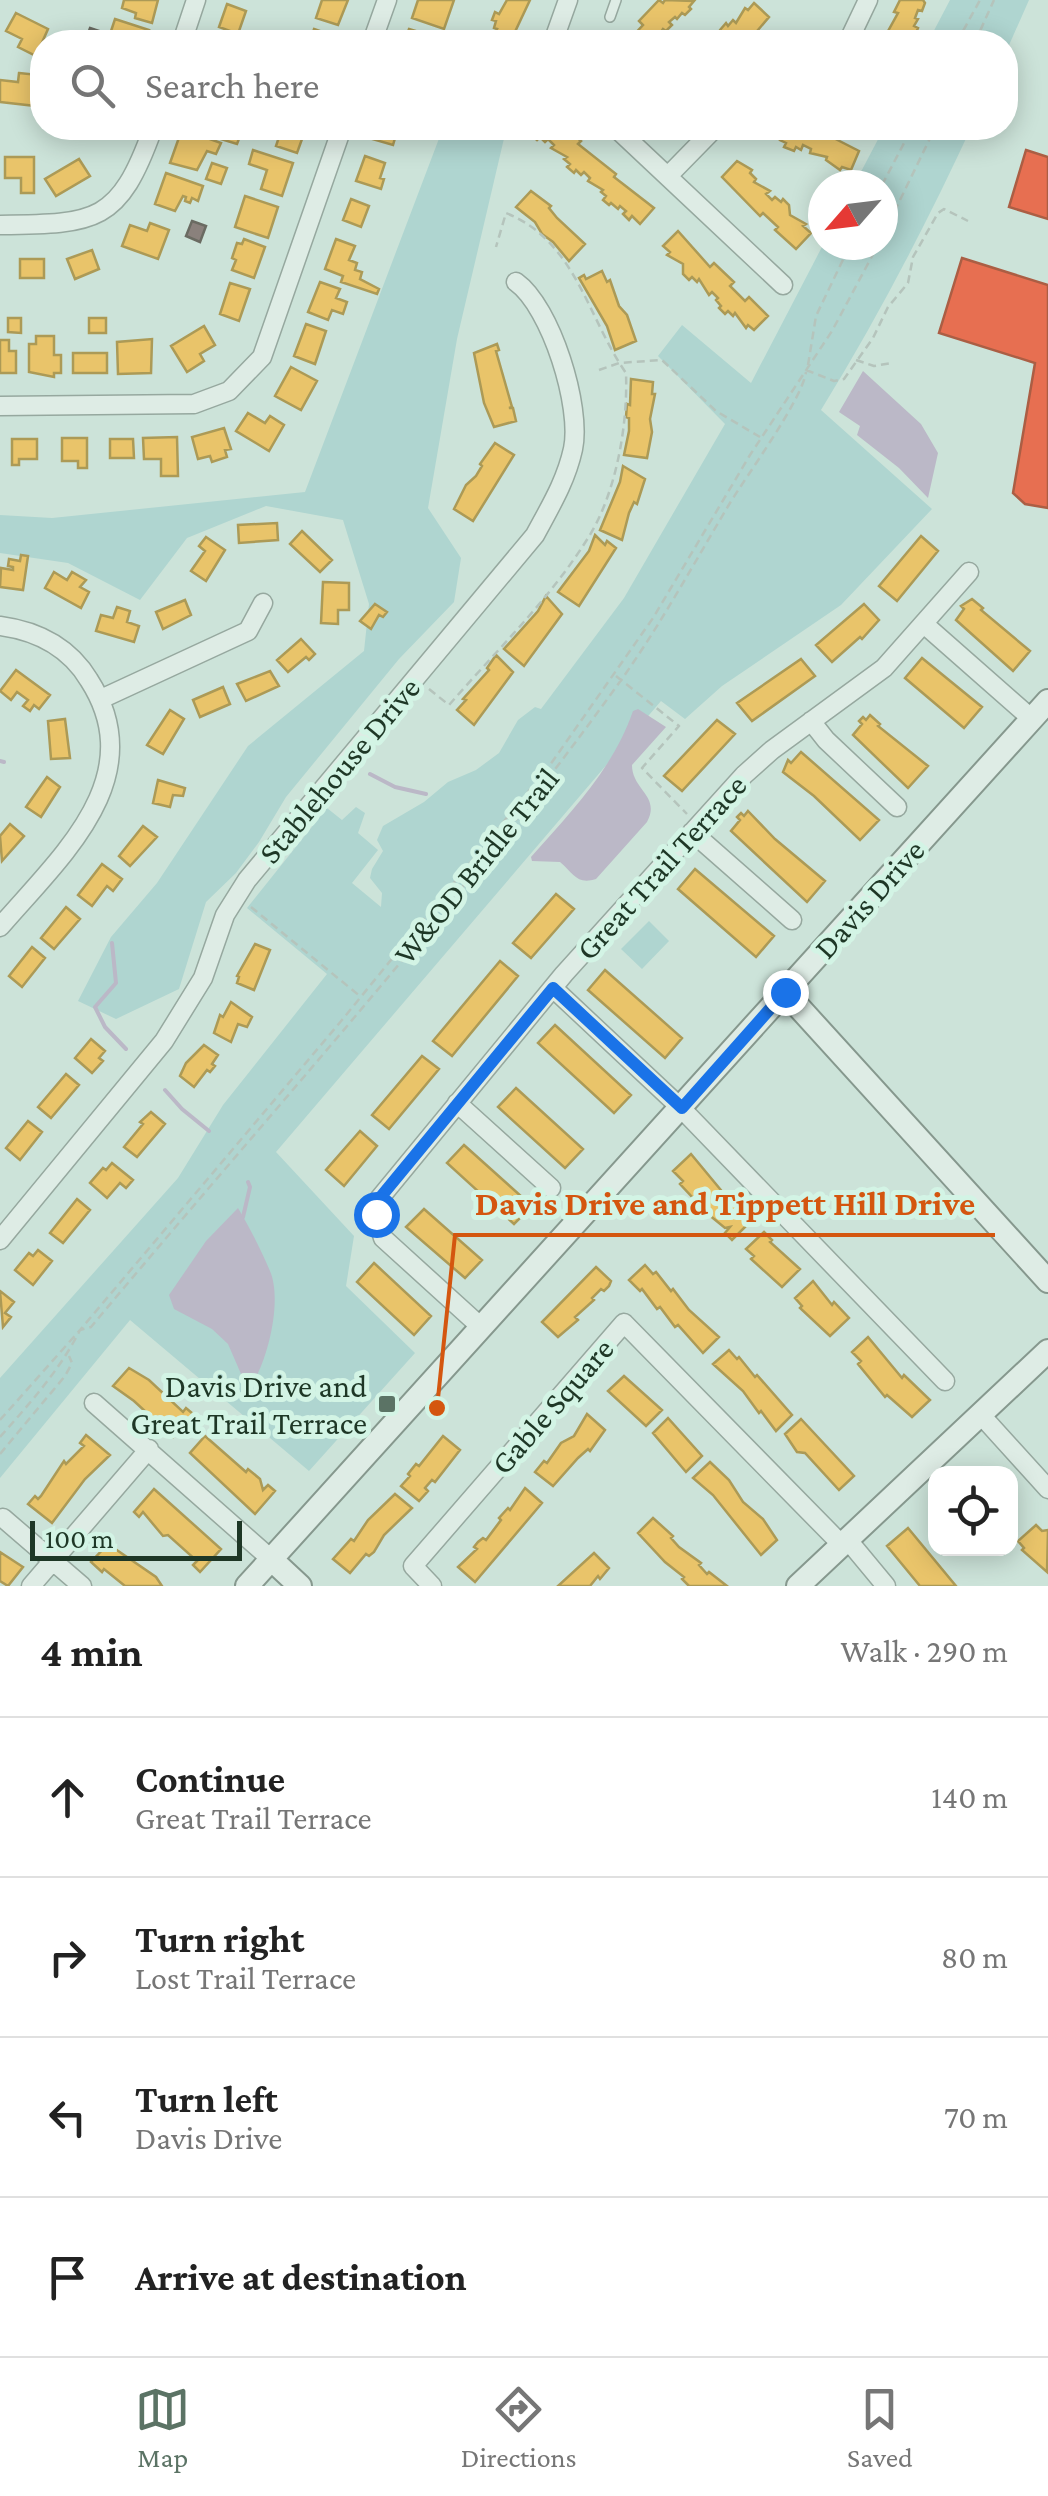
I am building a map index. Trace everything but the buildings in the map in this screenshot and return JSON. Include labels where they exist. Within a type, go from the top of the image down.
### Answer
[{"type":"main road","name":"Davis Drive","points":[[247,1586],[1048,701]]},
{"type":"main road","points":[[785,992],[1048,1280]]},
{"type":"main road","points":[[798,1586],[1048,1352]]},
{"type":"main road","points":[[271,1559],[300,1586]]},
{"type":"street","points":[[186,30],[196,0]]},
{"type":"street","points":[[376,30],[387,0]]},
{"type":"street","points":[[557,30],[568,0]]},
{"type":"street","points":[[854,30],[868,0]]},
{"type":"street","points":[[0,225],[74,222],[110,208],[136,176],[148,140]]},
{"type":"street","points":[[0,406],[194,404],[228,390],[262,357],[338,140]]},
{"type":"street","points":[[629,140],[783,285]]},
{"type":"street","points":[[668,176],[703,140]]},
{"type":"street","name":"Stablehouse Drive","points":[[0,1240],[164,1042],[203,978],[225,915],[247,880],[535,535],[562,486],[574,444],[572,401],[557,347],[528,291],[516,282]]},
{"type":"street","name":"Great Trail Terrace","points":[[481,1326],[383,1238],[376,1214],[379,1199],[553,988],[744,775],[884,668],[969,572]]},
{"type":"street","points":[[101,699],[248,631],[263,603]]},
{"type":"street","points":[[924,624],[1032,719]]},
{"type":"street","points":[[0,626],[26,630],[61,648],[83,670],[101,699],[108,723],[110,762],[101,798],[84,826],[0,927]]},
{"type":"street","points":[[811,721],[897,807]]},
{"type":"street","points":[[695,829],[792,920]]},
{"type":"street","points":[[553,988],[682,1108],[946,1381]]},
{"type":"street","points":[[457,1103],[550,1188]]},
{"type":"street","name":"Gable Square","points":[[432,1586],[412,1566],[624,1323],[844,1542]]},
{"type":"street","points":[[94,1402],[271,1559]]},
{"type":"street","points":[[981,1415],[1048,1489]]},
{"type":"street","points":[[31,1586],[148,1449]]},
{"type":"street","points":[[3,1518],[82,1586]]},
{"type":"street","points":[[844,1542],[886,1586]]},
{"type":"lane","points":[[610,16],[616,0]]},
{"type":"path","points":[[964,30],[980,0]]},
{"type":"path","points":[[980,30],[994,0]]},
{"type":"path","points":[[890,170],[906,140]]},
{"type":"path","points":[[898,205],[930,140]]},
{"type":"path","points":[[806,370],[834,381],[842,380],[873,338],[888,307],[908,283],[914,258],[938,213],[944,209],[968,221]]},
{"type":"path","name":"W&OD Bridle Trail","points":[[0,1420],[80,1330],[91,1327],[435,920],[622,680],[805,381],[816,316],[843,260]]},
{"type":"path","points":[[0,1437],[68,1353],[80,1330],[361,997],[550,765],[653,618],[761,438],[832,331],[870,260]]},
{"type":"path","points":[[599,370],[619,363],[662,360],[716,411],[761,438]]},
{"type":"path","points":[[856,360],[874,366],[892,363]]},
{"type":"path","points":[[614,674],[678,726],[642,768],[695,829]]},
{"type":"path","points":[[246,904],[361,997]]},
{"type":"path","points":[[0,1454],[65,1376],[72,1363],[68,1353]]},
{"type":"shaded area","points":[[950,0],[1029,0],[1016,30],[934,30]]},
{"type":"shaded area","points":[[438,140],[504,140],[457,339],[428,508],[461,558],[454,602],[399,659],[286,797],[236,873],[206,902],[179,989],[116,1019],[78,1001],[111,937],[157,883],[248,746],[364,651],[369,604],[343,520],[266,506],[187,538],[140,600],[68,563],[0,553],[0,515],[52,518],[305,492]]},
{"type":"shaded area","points":[[878,140],[965,140],[900,271],[821,410],[932,509],[841,605],[722,686],[685,719],[661,701],[276,1152],[354,1236],[346,1286],[415,1353],[309,1471],[130,1320],[0,1478],[0,1378],[178,1178],[223,1105],[327,974],[247,908],[327,808],[342,820],[356,807],[365,813],[358,833],[378,850],[352,883],[381,907],[382,893],[370,878],[383,851],[377,840],[383,826],[499,753],[518,720],[535,707],[541,709],[624,598],[725,424],[658,356],[682,325],[751,383],[815,260],[898,260],[898,170],[862,170]]},
{"type":"shaded area","points":[[863,371],[921,424],[938,453],[928,498],[899,468],[857,435],[860,426],[839,412]]},
{"type":"shaded area","points":[[638,709],[666,727],[632,765],[636,781],[651,806],[647,822],[596,879],[580,879],[560,862],[532,861],[531,857],[602,771],[633,711]]},
{"type":"shaded area","points":[[649,921],[669,941],[642,969],[621,949]]},
{"type":"shaded area","points":[[238,1208],[270,1271],[275,1299],[267,1350],[248,1390],[228,1344],[212,1329],[174,1309],[169,1295],[206,1241]]},
{"type":"waterway","points":[[0,761],[4,762]]},
{"type":"waterway","points":[[370,774],[395,787],[426,794]]},
{"type":"waterway","points":[[112,943],[116,983],[95,1007],[105,1027],[126,1049]]},
{"type":"waterway","points":[[165,1090],[209,1131]]},
{"type":"waterway","points":[[243,1217],[248,1182]]},
{"type":"place","name":"Davis Drive and Great Trail Terrace","points":[[387,1404]]},
{"type":"place","name":"Davis Drive and Tippett Hill Drive","points":[[437,1408]]},
{"type":"route","points":[[376,1214],[379,1199],[553,988],[682,1108],[785,992]]}]
